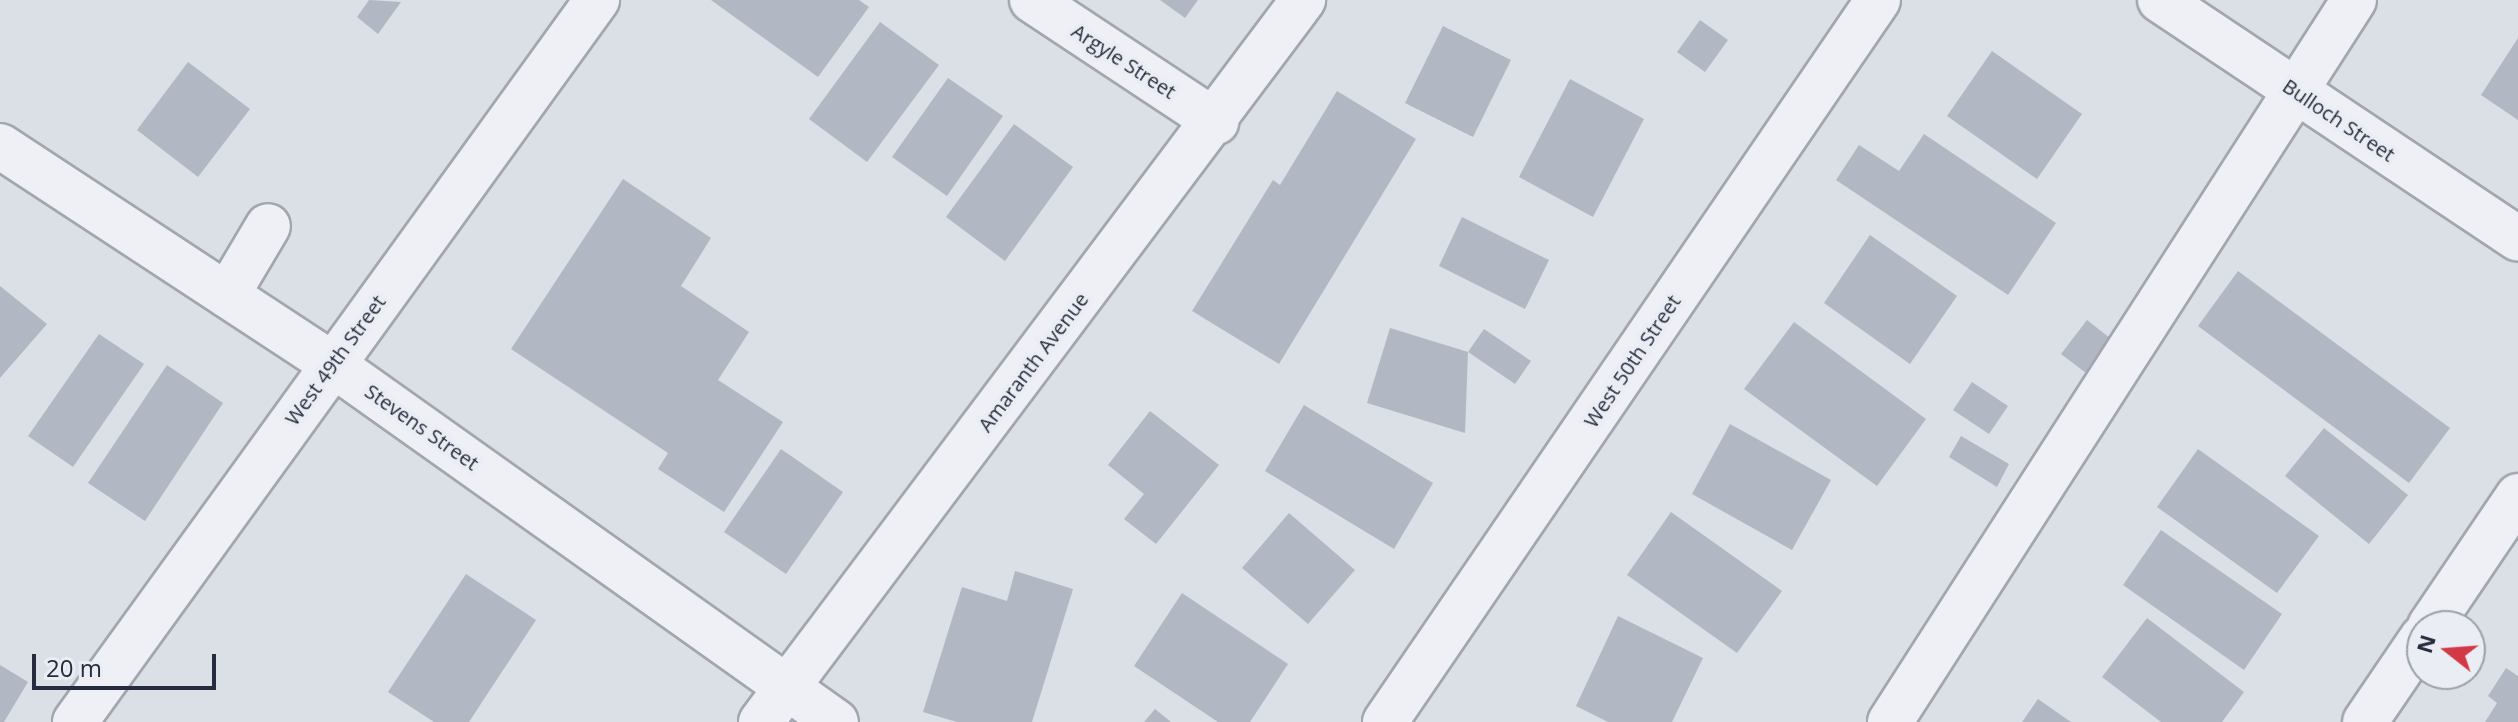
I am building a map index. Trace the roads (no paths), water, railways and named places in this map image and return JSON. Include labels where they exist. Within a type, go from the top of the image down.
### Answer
[{"type":"street","name":"West 49th Street","points":[[75,722],[597,0]]},
{"type":"street","name":"Argyle Street","points":[[1032,0],[1216,122]]},
{"type":"street","name":"Amaranth Avenue","points":[[761,722],[1216,122],[1303,0]]},
{"type":"street","name":"West 50th Street","points":[[1385,722],[1878,0]]},
{"type":"street","name":"Bulloch Street","points":[[2160,0],[2518,239]]},
{"type":"street","points":[[1890,722],[2354,0]]},
{"type":"street","name":"Stevens Street","points":[[0,146],[332,364],[836,722]]},
{"type":"street","points":[[227,295],[268,226]]},
{"type":"street","points":[[2441,610],[2518,496]]},
{"type":"street","points":[[2365,722],[2406,662]]}]
